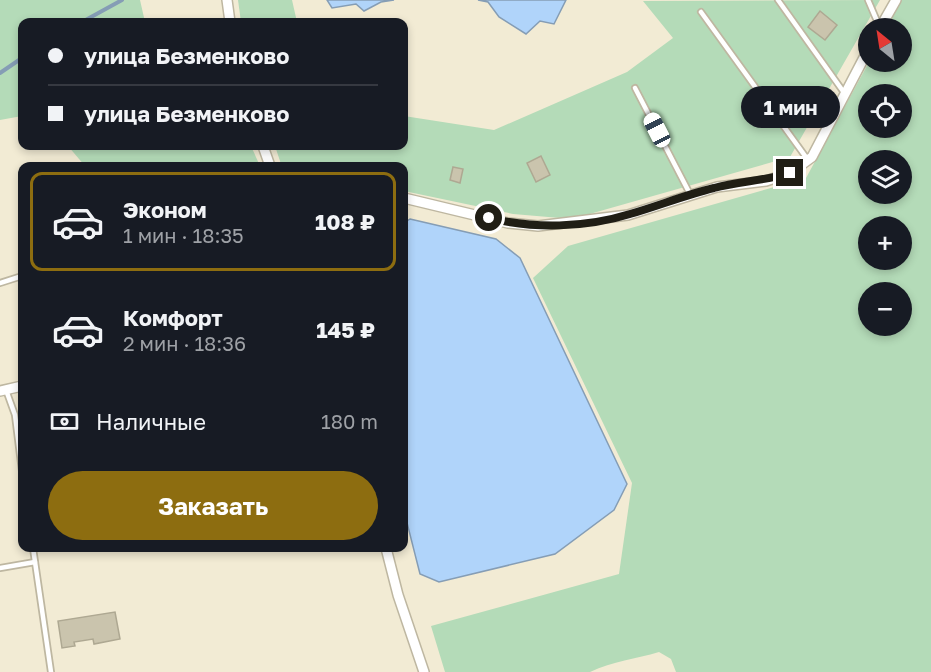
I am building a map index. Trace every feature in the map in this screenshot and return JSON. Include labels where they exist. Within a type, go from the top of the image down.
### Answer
[{"type":"street","points":[[227,0],[229,18]]},
{"type":"street","points":[[886,18],[896,0]]},
{"type":"street","points":[[408,199],[508,223],[538,226],[628,215],[717,187],[766,181],[790,173],[808,160],[858,69]]},
{"type":"street","points":[[3,390],[18,387]]},
{"type":"street","points":[[387,552],[398,595],[424,672]]},
{"type":"lane","points":[[778,0],[845,94]]},
{"type":"lane","points":[[868,0],[876,18]]},
{"type":"lane","points":[[701,12],[808,160]]},
{"type":"lane","points":[[635,88],[690,194]]},
{"type":"lane","points":[[0,284],[18,277]]},
{"type":"lane","points":[[3,390],[15,415],[18,439]]},
{"type":"lane","points":[[34,552],[51,672]]},
{"type":"lane","points":[[0,568],[35,562]]},
{"type":"green space","points":[[0,0],[140,0],[144,18],[18,18],[18,117],[0,120]]},
{"type":"green space","points":[[238,0],[292,0],[296,18],[240,18]]},
{"type":"green space","points":[[880,0],[870,18],[858,18],[858,38],[790,157],[572,219],[513,214],[408,192],[408,162],[280,162],[276,150],[408,150],[408,117],[494,130],[627,72],[673,38],[643,1]]},
{"type":"green space","points":[[902,0],[931,0],[931,672],[676,672],[671,659],[659,652],[590,672],[445,672],[431,626],[619,574],[632,483],[533,278],[568,246],[806,178],[864,72],[912,72],[912,18],[892,18]]},
{"type":"green space","points":[[71,150],[253,150],[258,162],[82,162]]},
{"type":"water","points":[[327,0],[394,0],[381,2],[364,11],[356,4],[332,8]]},
{"type":"water","points":[[478,0],[566,0],[554,24],[540,21],[526,34],[499,17],[488,2]]},
{"type":"water","points":[[408,220],[496,239],[520,258],[627,484],[614,510],[555,554],[439,582],[420,574],[408,527]]},
{"type":"building","points":[[820,11],[837,25],[825,40],[808,27]]},
{"type":"building","points":[[541,156],[550,175],[536,182],[527,163]]},
{"type":"building","points":[[453,167],[463,169],[460,183],[450,180]]},
{"type":"building","points":[[115,612],[120,639],[94,644],[93,639],[74,642],[75,646],[62,648],[58,621]]},
{"type":"waterway","points":[[89,18],[122,0]]},
{"type":"waterway","points":[[0,73],[18,61]]},
{"type":"route","points":[[489,218],[508,223],[538,226],[584,222],[628,215],[717,187],[766,181],[790,173]]}]
